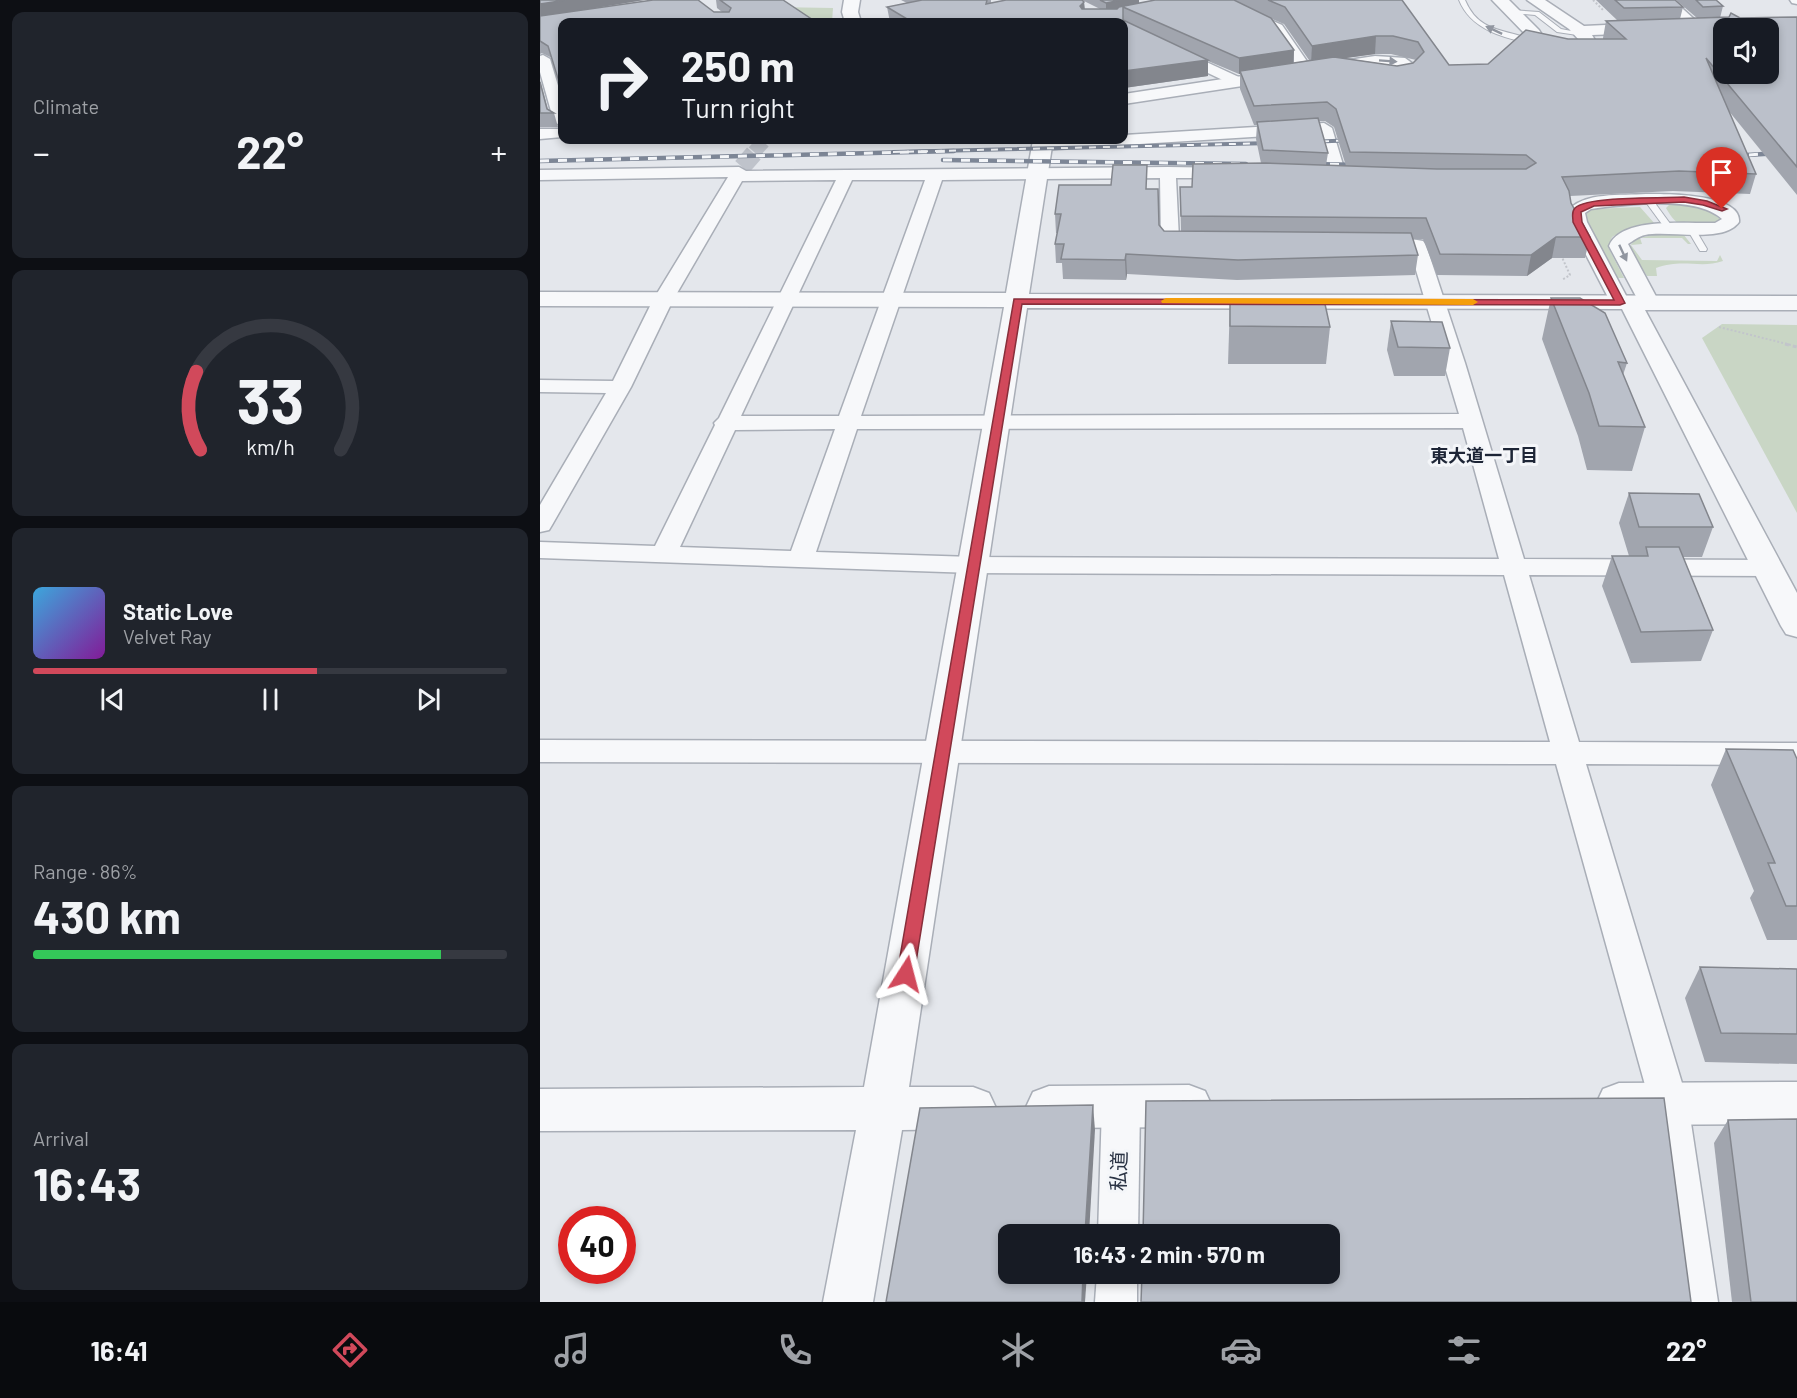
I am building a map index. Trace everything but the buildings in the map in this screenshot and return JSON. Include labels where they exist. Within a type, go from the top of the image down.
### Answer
[{"type":"street","points":[[852,0],[850,12],[852,18]]},
{"type":"street","points":[[1214,0],[1277,28],[1306,70]]},
{"type":"street","points":[[1500,0],[1533,33],[1538,43],[1558,48],[1576,48],[1586,43],[1587,40],[1583,33],[1535,0]]},
{"type":"street","points":[[1666,0],[1703,28]]},
{"type":"street","points":[[1128,23],[1236,81]]},
{"type":"street","points":[[1583,33],[1703,28]]},
{"type":"street","points":[[545,59],[558,107]]},
{"type":"street","points":[[1128,98],[1330,67]]},
{"type":"street","points":[[540,175],[739,172],[846,176],[935,176],[1041,152],[1324,128],[1345,179],[1317,177]]},
{"type":"street","points":[[540,134],[558,133]]},
{"type":"street","points":[[1041,152],[1168,172],[1242,174]]},
{"type":"street","points":[[848,1302],[883,1108],[1041,152]]},
{"type":"street","points":[[540,525],[620,387],[663,300],[739,172]]},
{"type":"street","points":[[1168,172],[1170,244],[1205,244]]},
{"type":"street","points":[[664,554],[846,176]]},
{"type":"street","points":[[801,559],[935,176]]},
{"type":"street","points":[[1633,302],[1618,246],[1620,241],[1640,230],[1718,228],[1730,222],[1731,218],[1722,209],[1704,202],[1684,200],[1593,203],[1585,205],[1576,212],[1578,222],[1633,302],[1797,626]]},
{"type":"street","points":[[1358,245],[1417,245],[1472,421],[1669,1103],[1697,1302]]},
{"type":"street","points":[[540,299],[1797,303]]},
{"type":"street","points":[[540,387],[620,387]]},
{"type":"street","points":[[726,423],[1472,421]]},
{"type":"street","points":[[540,550],[973,565],[1769,568]]},
{"type":"street","points":[[540,751],[943,750],[1797,754]]},
{"type":"street","points":[[1576,1104],[1797,1103]]},
{"type":"street","points":[[540,1110],[1229,1106]]},
{"type":"street","name":"私道","points":[[1118,1224],[1121,1107]]},
{"type":"street","points":[[1116,1302],[1117,1284]]},
{"type":"lane","points":[[1462,0],[1465,9],[1485,26],[1507,36],[1538,43]]},
{"type":"lane","points":[[1512,12],[1537,13],[1559,31],[1583,33]]},
{"type":"lane","points":[[1648,201],[1670,229]]},
{"type":"lane","points":[[1691,229],[1703,249]]},
{"type":"path","points":[[1559,281],[1570,275],[1561,253]]},
{"type":"path","points":[[1719,327],[1797,347]]},
{"type":"green space","points":[[774,7],[833,8],[832,18],[792,18]]},
{"type":"green space","points":[[1688,204],[1706,208],[1720,219],[1706,225],[1683,225],[1676,222],[1666,208],[1669,205]]},
{"type":"green space","points":[[1640,207],[1655,224],[1631,227],[1612,237],[1608,247],[1624,278],[1616,278],[1584,215],[1592,209]]},
{"type":"green space","points":[[1656,234],[1683,234],[1691,244],[1682,238],[1640,238]]},
{"type":"green space","points":[[1640,238],[1642,244],[1631,245],[1642,260],[1717,261],[1720,255],[1723,261],[1707,264],[1666,265],[1656,268],[1657,276],[1647,276],[1631,252],[1630,246],[1636,239]]},
{"type":"green space","points":[[1722,324],[1797,325],[1797,513],[1702,338]]},
{"type":"tunnel","points":[[754,152],[761,144]]},
{"type":"tunnel","points":[[742,167],[756,151]]},
{"type":"railway","points":[[1308,142],[1356,140]]},
{"type":"railway","points":[[893,152],[1275,143]]},
{"type":"railway","points":[[540,161],[954,151]]},
{"type":"railway","points":[[1731,156],[1797,152],[1791,152]]},
{"type":"railway","points":[[943,160],[1246,164]]},
{"type":"railway","points":[[1312,164],[1363,165]]},
{"type":"slow traffic","points":[[1166,301],[1473,302]]},
{"type":"district","name":"東大道一丁目","points":[[1484,456]]},
{"type":"route","points":[[906,974],[1017,301],[1620,303],[1578,222],[1576,212],[1579,208],[1593,203],[1684,200],[1704,202],[1722,209]]}]
